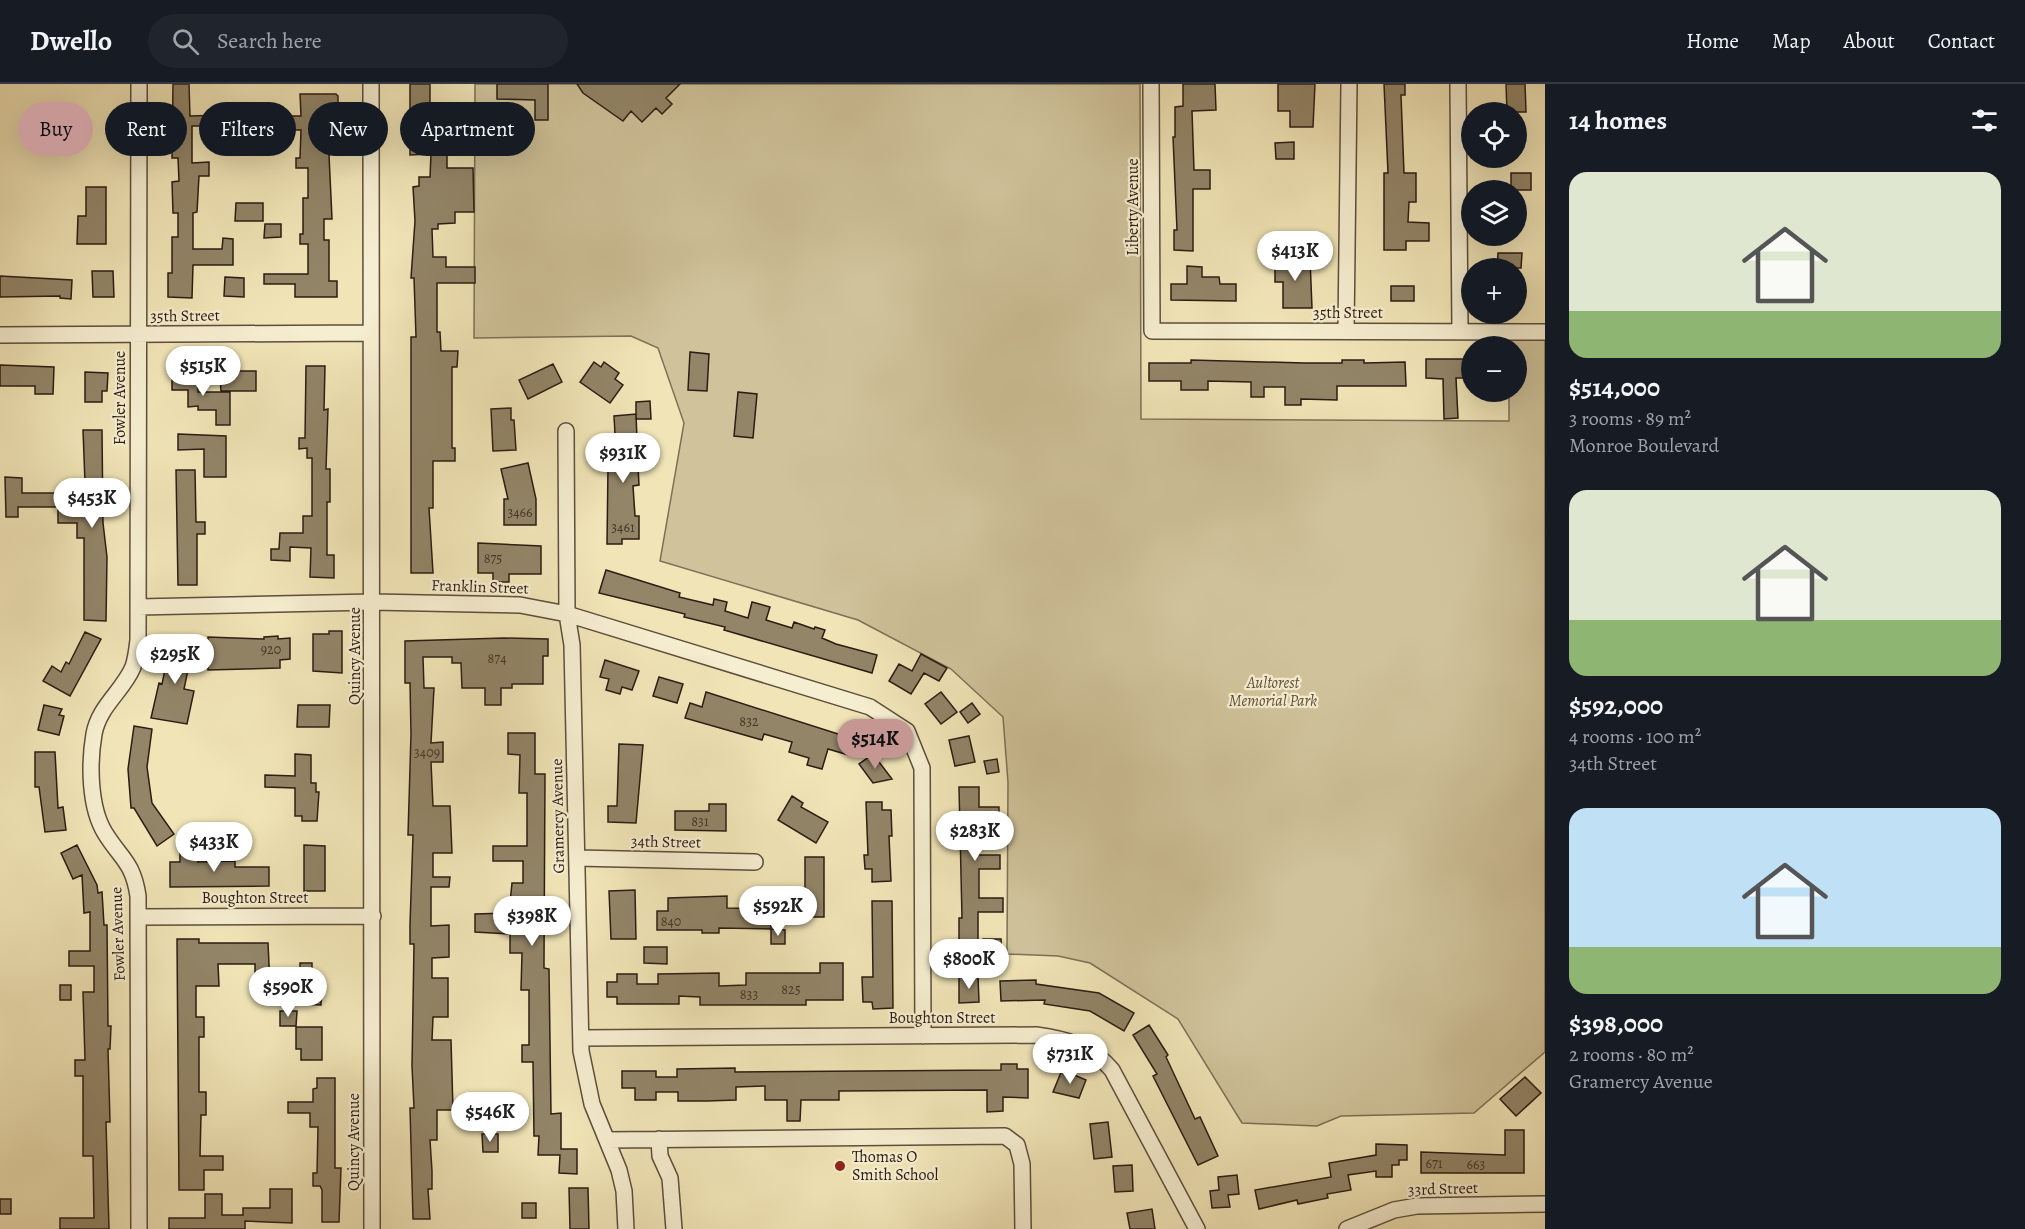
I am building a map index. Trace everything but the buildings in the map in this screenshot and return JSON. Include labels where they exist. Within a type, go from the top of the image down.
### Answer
[{"type":"street","name":"Fowler Avenue","points":[[139,84],[138,640],[133,667],[103,709],[94,732],[93,749],[93,792],[97,814],[105,833],[132,871],[138,896],[139,1229]]},
{"type":"street","name":"Quincy Avenue","points":[[371,84],[372,1229]]},
{"type":"street","name":"Liberty Avenue","points":[[1151,84],[1152,331]]},
{"type":"street","points":[[1346,331],[1349,84]]},
{"type":"street","points":[[1458,84],[1460,332]]},
{"type":"street","name":"35th Street","points":[[1152,331],[1545,332]]},
{"type":"street","name":"35th Street","points":[[0,335],[370,333]]},
{"type":"street","name":"Gramercy Avenue","points":[[566,431],[567,614],[572,645],[581,1038],[585,1078],[592,1104],[620,1170],[626,1229]]},
{"type":"street","name":"Franklin Street","points":[[138,607],[373,602],[520,604],[567,614],[870,707],[907,731],[922,768],[922,1036]]},
{"type":"street","name":"34th Street","points":[[577,858],[755,862]]},
{"type":"street","name":"Boughton Street","points":[[138,916],[373,916]]},
{"type":"street","name":"Boughton Street","points":[[581,1038],[1036,1035],[1075,1043],[1103,1059],[1123,1086],[1197,1229]]},
{"type":"street","points":[[607,1140],[1005,1136],[1017,1145],[1022,1164],[1023,1229]]},
{"type":"street","points":[[659,1139],[660,1156],[670,1178],[674,1229]]},
{"type":"street","name":"33rd Street","points":[[1347,1229],[1394,1210],[1417,1206],[1545,1204]]},
{"type":"green space","name":"Aultorest Memorial Park","points":[[475,84],[1140,84],[1141,419],[1509,421],[1509,402],[1527,402],[1527,340],[1545,340],[1545,1052],[1474,1113],[1341,1116],[1317,1126],[1242,1123],[1178,1019],[1090,963],[1058,956],[1007,954],[1008,782],[1003,717],[951,669],[858,620],[660,561],[684,423],[658,348],[631,336],[474,338],[475,156],[535,156],[535,102],[475,102]]},
{"type":"place","name":"Thomas O Smith School","points":[[840,1166]]}]
